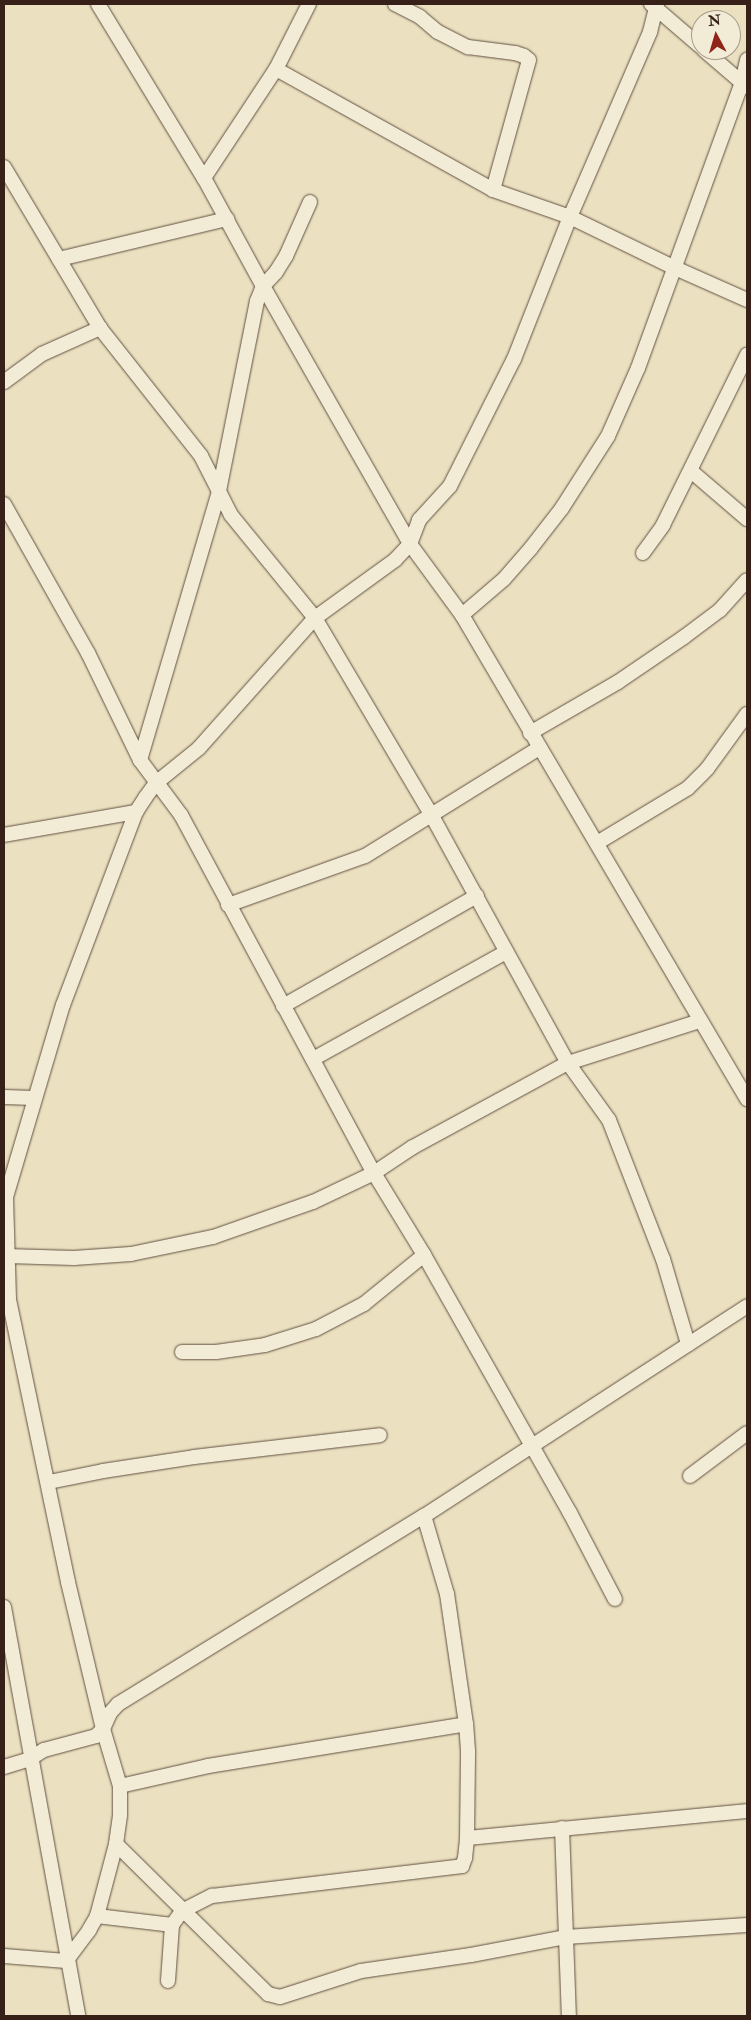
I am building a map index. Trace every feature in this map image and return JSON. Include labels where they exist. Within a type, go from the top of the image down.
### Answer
[{"type":"street","points":[[98,4],[204,178],[263,286],[410,544],[462,615],[530,734],[747,1099]]},
{"type":"street","points":[[204,178],[276,69],[309,4]]},
{"type":"street","points":[[395,4],[420,16],[438,32],[468,47],[515,53],[524,56],[528,60],[493,190]]},
{"type":"street","points":[[655,5],[691,38]]},
{"type":"street","points":[[66,1961],[89,1930],[96,1916],[116,1844],[120,1786],[103,1729],[68,1582],[49,1482],[9,1299],[6,1256],[6,1197],[34,1098],[63,1005],[136,812],[156,784],[198,748],[315,618],[395,560],[410,544],[419,520],[454,479],[514,359],[570,217],[650,32],[655,5]]},
{"type":"street","points":[[716,60],[745,85]]},
{"type":"street","points":[[462,615],[504,580],[531,548],[562,508],[608,436],[638,368],[745,85],[747,60]]},
{"type":"street","points":[[276,69],[493,190],[570,217],[675,268],[747,300]]},
{"type":"street","points":[[4,167],[100,328],[201,456],[232,515],[315,618],[432,816],[568,1063],[609,1120],[663,1258],[688,1344]]},
{"type":"street","points":[[140,760],[220,491],[257,301],[263,286],[276,272],[286,256],[310,202]]},
{"type":"street","points":[[59,259],[227,219]]},
{"type":"street","points":[[4,382],[42,354],[100,328]]},
{"type":"street","points":[[643,553],[663,526],[692,471],[747,355]]},
{"type":"street","points":[[692,471],[747,519]]},
{"type":"street","points":[[4,504],[88,653],[140,760],[156,784],[181,815],[374,1172],[424,1255],[570,1513],[615,1599]]},
{"type":"street","points":[[530,734],[618,682],[684,637],[720,610],[747,580]]},
{"type":"street","points":[[596,843],[688,788],[707,769],[747,714]]},
{"type":"street","points":[[228,905],[365,856],[539,748]]},
{"type":"street","points":[[4,835],[136,812]]},
{"type":"street","points":[[283,1006],[477,896]]},
{"type":"street","points":[[313,1059],[506,952]]},
{"type":"street","points":[[6,1256],[74,1258],[131,1254],[213,1238],[313,1202],[374,1172],[413,1147],[568,1063],[700,1020]]},
{"type":"street","points":[[4,1097],[34,1098]]},
{"type":"street","points":[[182,1352],[216,1352],[265,1345],[316,1329],[364,1304],[424,1255]]},
{"type":"street","points":[[4,1767],[30,1759],[44,1750],[84,1741],[96,1736],[103,1729],[110,1713],[118,1704],[424,1516],[747,1306]]},
{"type":"street","points":[[690,1476],[747,1433]]},
{"type":"street","points":[[49,1482],[103,1471],[194,1457],[380,1435]]},
{"type":"street","points":[[168,1982],[172,1925],[182,1911],[212,1896],[462,1866],[465,1858],[467,1838],[468,1751],[466,1724],[447,1594],[424,1516]]},
{"type":"street","points":[[4,1607],[66,1961],[78,2016]]},
{"type":"street","points":[[120,1786],[208,1766],[466,1724]]},
{"type":"street","points":[[467,1838],[747,1811]]},
{"type":"street","points":[[562,1828],[569,2016]]},
{"type":"street","points":[[116,1844],[268,1994],[280,1997],[361,1971],[471,1955],[566,1937],[747,1925]]},
{"type":"street","points":[[96,1916],[172,1925]]},
{"type":"street","points":[[4,1956],[66,1961]]}]
